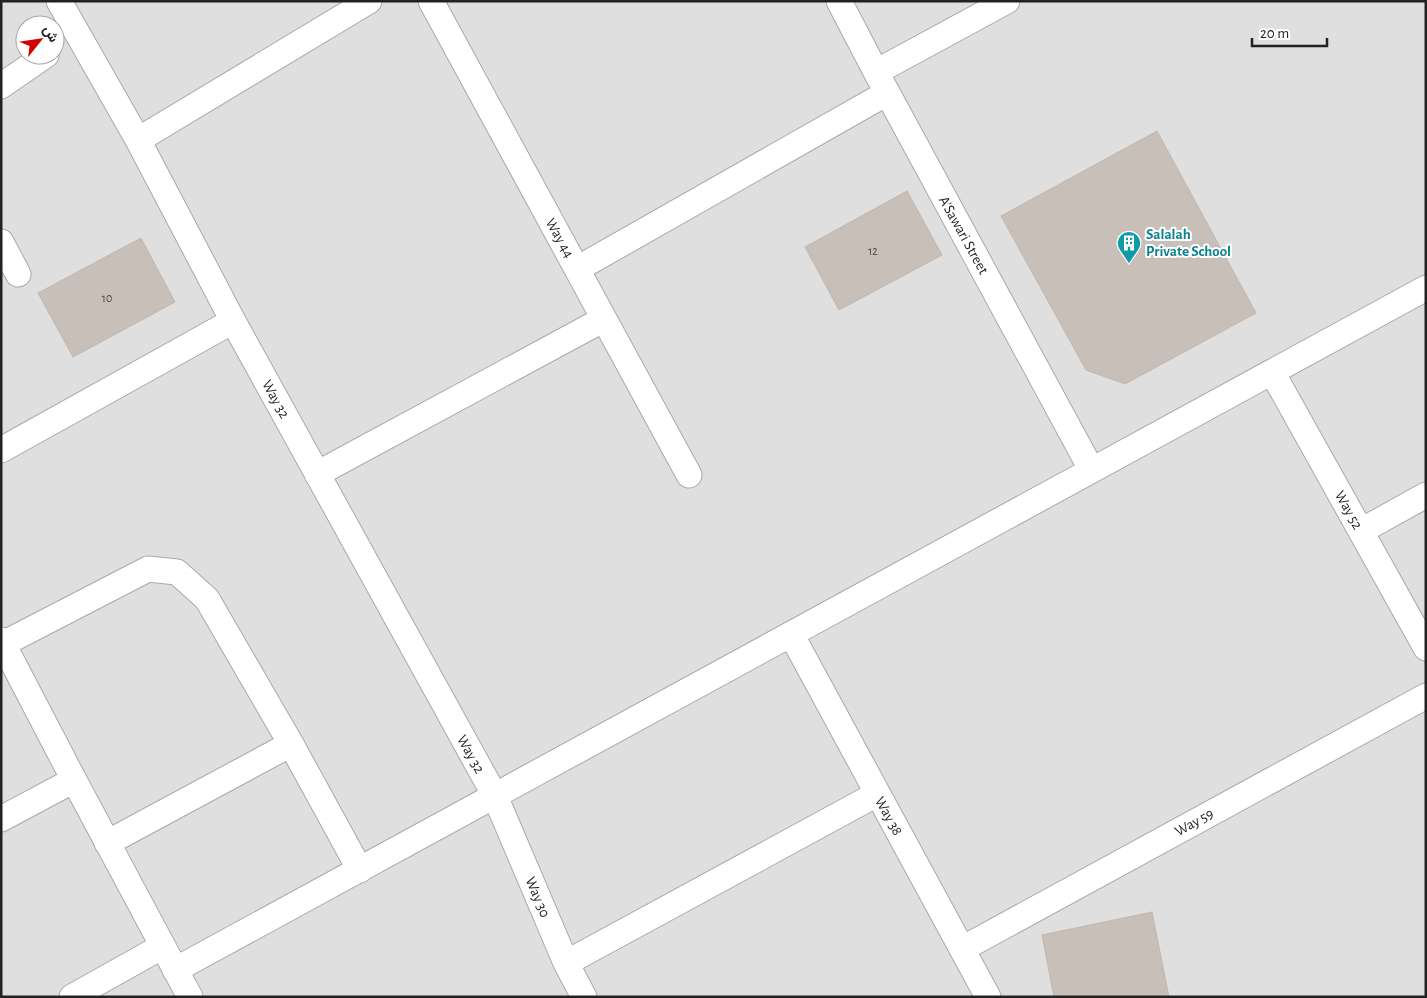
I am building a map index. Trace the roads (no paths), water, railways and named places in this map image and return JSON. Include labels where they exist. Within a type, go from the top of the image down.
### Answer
[{"type":"street","name":"Way 32","points":[[59,1],[76,34],[138,140],[233,321],[495,796]]},
{"type":"street","points":[[138,140],[369,1]]},
{"type":"street","name":"Way 44","points":[[431,1],[689,474]]},
{"type":"street","name":"A'Sawari Street","points":[[839,1],[881,83],[1092,469]]},
{"type":"street","points":[[577,269],[881,83],[1007,1]]},
{"type":"street","points":[[65,41],[76,34]]},
{"type":"street","points":[[1,86],[31,65]]},
{"type":"street","points":[[1,242],[18,274]]},
{"type":"street","points":[[176,970],[1426,288]]},
{"type":"street","points":[[317,474],[604,319]]},
{"type":"street","points":[[1,450],[233,321]]},
{"type":"street","name":"Way 52","points":[[1272,372],[1426,648]]},
{"type":"street","points":[[1361,531],[1426,495]]},
{"type":"street","points":[[190,997],[2,642],[148,569],[177,572],[207,599],[291,744],[360,870]]},
{"type":"street","name":"Way 38","points":[[791,634],[988,997]]},
{"type":"street","name":"Way 59","points":[[962,949],[1426,696]]},
{"type":"street","points":[[108,843],[291,744]]},
{"type":"street","points":[[1,819],[74,780]]},
{"type":"street","points":[[566,964],[877,794]]},
{"type":"street","name":"Way 30","points":[[495,796],[566,964],[584,997]]},
{"type":"street","points":[[72,997],[162,946]]},
{"type":"place","name":"Salalah Private School","points":[[1129,264]]}]
